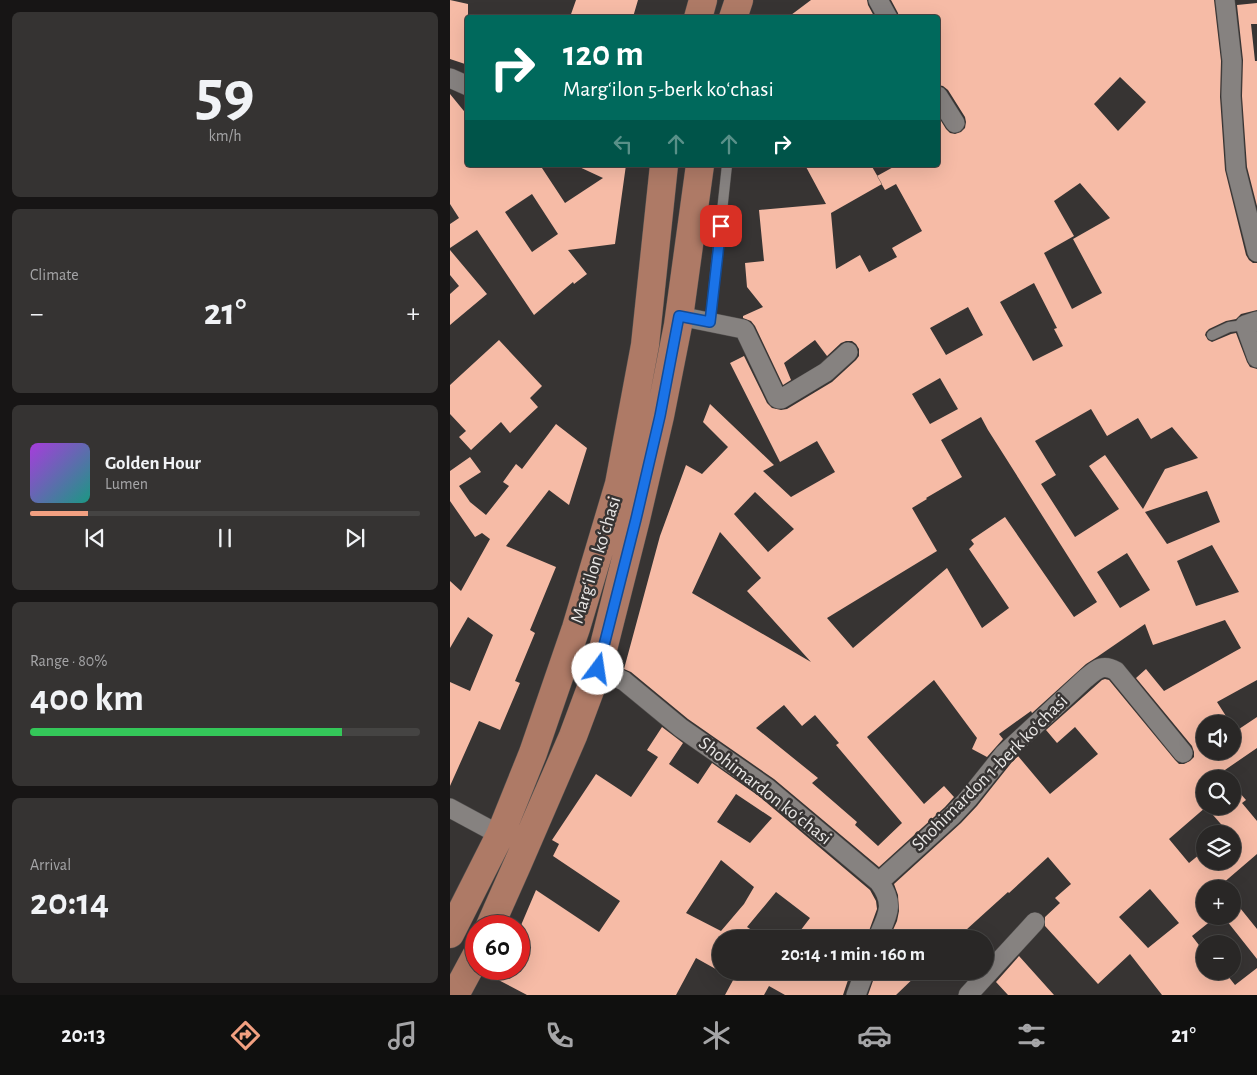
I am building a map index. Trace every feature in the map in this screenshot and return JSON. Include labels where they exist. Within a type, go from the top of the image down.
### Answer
[{"type":"main road","points":[[699,15],[703,0]]},
{"type":"main road","points":[[735,15],[739,0]]},
{"type":"main road","name":"Margʻilon koʻchasi","points":[[450,934],[500,835],[533,753],[570,646],[619,484],[645,345],[664,167]]},
{"type":"main road","name":"Margʻilon koʻchasi","points":[[495,915],[573,736],[598,669],[662,407],[679,316],[700,167]]},
{"type":"main road","points":[[455,995],[465,976]]},
{"type":"street","points":[[878,0],[886,15]]},
{"type":"street","points":[[1226,0],[1232,61],[1231,96],[1236,169],[1257,252]]},
{"type":"street","points":[[450,78],[465,85]]},
{"type":"street","points":[[940,99],[955,123]]},
{"type":"street","points":[[679,316],[740,328],[745,331],[779,400],[826,372],[848,352]]},
{"type":"street","points":[[1251,323],[1257,358]]},
{"type":"street","name":"Shohimardon 1-berk koʻchasi","points":[[879,882],[953,816],[1004,754],[1099,668],[1109,667],[1116,671],[1183,753]]},
{"type":"street","name":"Shohimardon koʻchasi","points":[[598,669],[624,681],[681,728],[768,788],[879,882],[885,890],[889,910],[881,930]]},
{"type":"street","points":[[450,808],[500,835]]},
{"type":"street","points":[[968,995],[1036,922]]},
{"type":"street","points":[[856,995],[862,980]]},
{"type":"lane","points":[[710,322],[727,167]]},
{"type":"lane","points":[[1212,335],[1229,327],[1251,323]]},
{"type":"building","points":[[450,0],[468,4],[468,15],[465,15],[465,64],[450,59]]},
{"type":"building","points":[[576,0],[638,0],[634,15],[571,15]]},
{"type":"building","points":[[811,0],[867,0],[873,15],[791,15]]},
{"type":"building","points":[[891,0],[1214,0],[1221,61],[1220,97],[1225,170],[1246,255],[1253,263],[1257,263],[1257,310],[1241,314],[1236,319],[1226,321],[1209,329],[1205,335],[1212,342],[1236,333],[1247,362],[1250,367],[1257,369],[1257,680],[1217,702],[1225,715],[1196,715],[1196,760],[1240,760],[1225,770],[1196,770],[1197,815],[1169,839],[1189,863],[1196,857],[1196,870],[1238,870],[1227,880],[1196,880],[1196,925],[1206,925],[1192,936],[1196,941],[1196,980],[1231,980],[1235,985],[1257,968],[1257,995],[1162,995],[1130,954],[1098,984],[1045,926],[1045,917],[1060,903],[1055,898],[1071,884],[1048,857],[966,930],[893,930],[899,911],[898,895],[894,884],[961,823],[1018,756],[1050,794],[1098,754],[1075,727],[1057,743],[1046,730],[1102,680],[1109,680],[1179,764],[1190,761],[1194,757],[1192,746],[1136,678],[1146,669],[1164,691],[1241,648],[1225,620],[1153,645],[1145,624],[1086,664],[1032,713],[1031,711],[999,734],[1003,739],[987,757],[972,749],[977,738],[934,680],[867,737],[924,804],[944,786],[954,797],[879,867],[774,779],[688,719],[631,672],[624,669],[660,536],[686,465],[702,474],[728,447],[703,422],[710,404],[774,465],[763,471],[791,497],[835,472],[817,441],[780,462],[730,363],[744,356],[767,403],[772,408],[781,410],[787,409],[832,382],[859,356],[859,349],[852,341],[841,343],[827,356],[815,340],[784,363],[791,380],[783,385],[755,326],[751,321],[743,318],[743,316],[763,307],[747,287],[745,263],[764,261],[759,210],[826,204],[806,167],[872,167],[877,176],[893,167],[940,167],[940,119],[950,133],[961,132],[965,128],[965,117],[948,90],[940,85],[940,15],[898,15]],"holes":[[[1120,77],[1146,102],[1118,131],[1094,104]],[[1080,183],[1110,218],[1073,239],[1102,293],[1072,309],[1044,253],[1074,236],[1054,201]],[[882,184],[885,190],[896,184],[922,231],[892,248],[897,257],[869,272],[860,255],[836,269],[831,213]],[[1034,283],[1057,328],[1054,329],[1063,346],[1033,361],[1000,302]],[[968,307],[983,335],[946,355],[930,328]],[[940,378],[958,409],[930,424],[912,394]],[[1091,409],[1107,436],[1138,418],[1151,439],[1172,427],[1198,458],[1165,469],[1143,509],[1105,455],[1089,466],[1119,509],[1075,537],[1041,484],[1056,475],[1035,441]],[[981,417],[1097,602],[1074,617],[1005,517],[971,540],[974,544],[969,549],[1009,608],[982,628],[947,568],[853,648],[827,618],[937,551],[912,508],[962,477],[941,440]],[[1207,491],[1220,522],[1167,544],[1145,512]],[[755,492],[794,529],[768,552],[734,514]],[[720,532],[761,578],[747,591],[811,662],[692,593]],[[1212,545],[1239,592],[1196,606],[1177,561]],[[1127,553],[1150,590],[1120,608],[1097,572]],[[784,705],[802,726],[815,715],[839,743],[836,745],[902,823],[878,846],[855,825],[857,822],[812,783],[818,778],[756,728]],[[1150,889],[1179,923],[1148,948],[1119,917]]]},
{"type":"building","points":[[1257,3],[1257,24],[1251,24],[1255,61],[1257,61],[1257,206],[1247,167],[1242,96],[1243,60],[1237,5]]},
{"type":"building","points":[[450,94],[465,112],[465,167],[541,167],[565,203],[603,178],[579,167],[626,167],[615,244],[568,250],[587,274],[574,284],[573,282],[534,315],[477,230],[450,248],[450,224],[459,218],[450,204]],"holes":[[[532,194],[558,234],[532,252],[505,212]]]},
{"type":"building","points":[[450,250],[487,294],[450,325],[450,294],[459,286],[450,275]]},
{"type":"building","points":[[499,340],[542,386],[530,398],[538,407],[510,433],[501,422],[471,450],[459,437],[466,431],[450,414],[450,385]]},
{"type":"building","points":[[556,424],[587,448],[569,505],[549,490],[506,546],[556,567],[530,630],[535,633],[515,681],[520,683],[500,730],[479,721],[450,786],[450,682],[470,691],[493,635],[468,617],[450,648],[450,581],[461,591],[490,539],[482,533],[475,537],[450,501],[450,471],[470,457],[481,472],[459,486],[470,502],[486,515],[509,486],[503,482],[516,464],[522,469]]},
{"type":"building","points":[[1257,717],[1257,748],[1241,759],[1241,728]]},
{"type":"building","points":[[662,727],[683,743],[669,764],[698,784],[712,763],[760,797],[870,890],[876,901],[877,909],[869,930],[801,930],[810,918],[776,892],[747,927],[752,930],[722,930],[744,904],[754,887],[721,860],[686,913],[719,930],[712,930],[712,967],[696,958],[676,995],[527,995],[498,980],[530,980],[530,915],[525,915],[536,890],[599,932],[620,901],[553,856],[559,844],[552,840],[596,774],[631,797],[658,757],[647,750]],"holes":[[[736,794],[772,818],[750,843],[717,822]]]},
{"type":"building","points":[[1241,794],[1246,800],[1242,803],[1257,821],[1257,854],[1241,868],[1241,825],[1222,825],[1213,815],[1241,815]]},
{"type":"building","points":[[1241,909],[1257,929],[1257,959],[1241,939],[1241,935],[1238,935],[1230,925],[1241,925]]},
{"type":"building","points":[[1019,956],[1054,995],[1008,995],[996,982]]},
{"type":"building","points":[[733,980],[848,980],[843,995],[785,995],[769,986],[764,995],[725,995]]},
{"type":"building","points":[[873,980],[912,980],[896,995],[868,995]]},
{"type":"route","points":[[598,669],[660,416],[679,316],[710,322],[721,226]]}]
